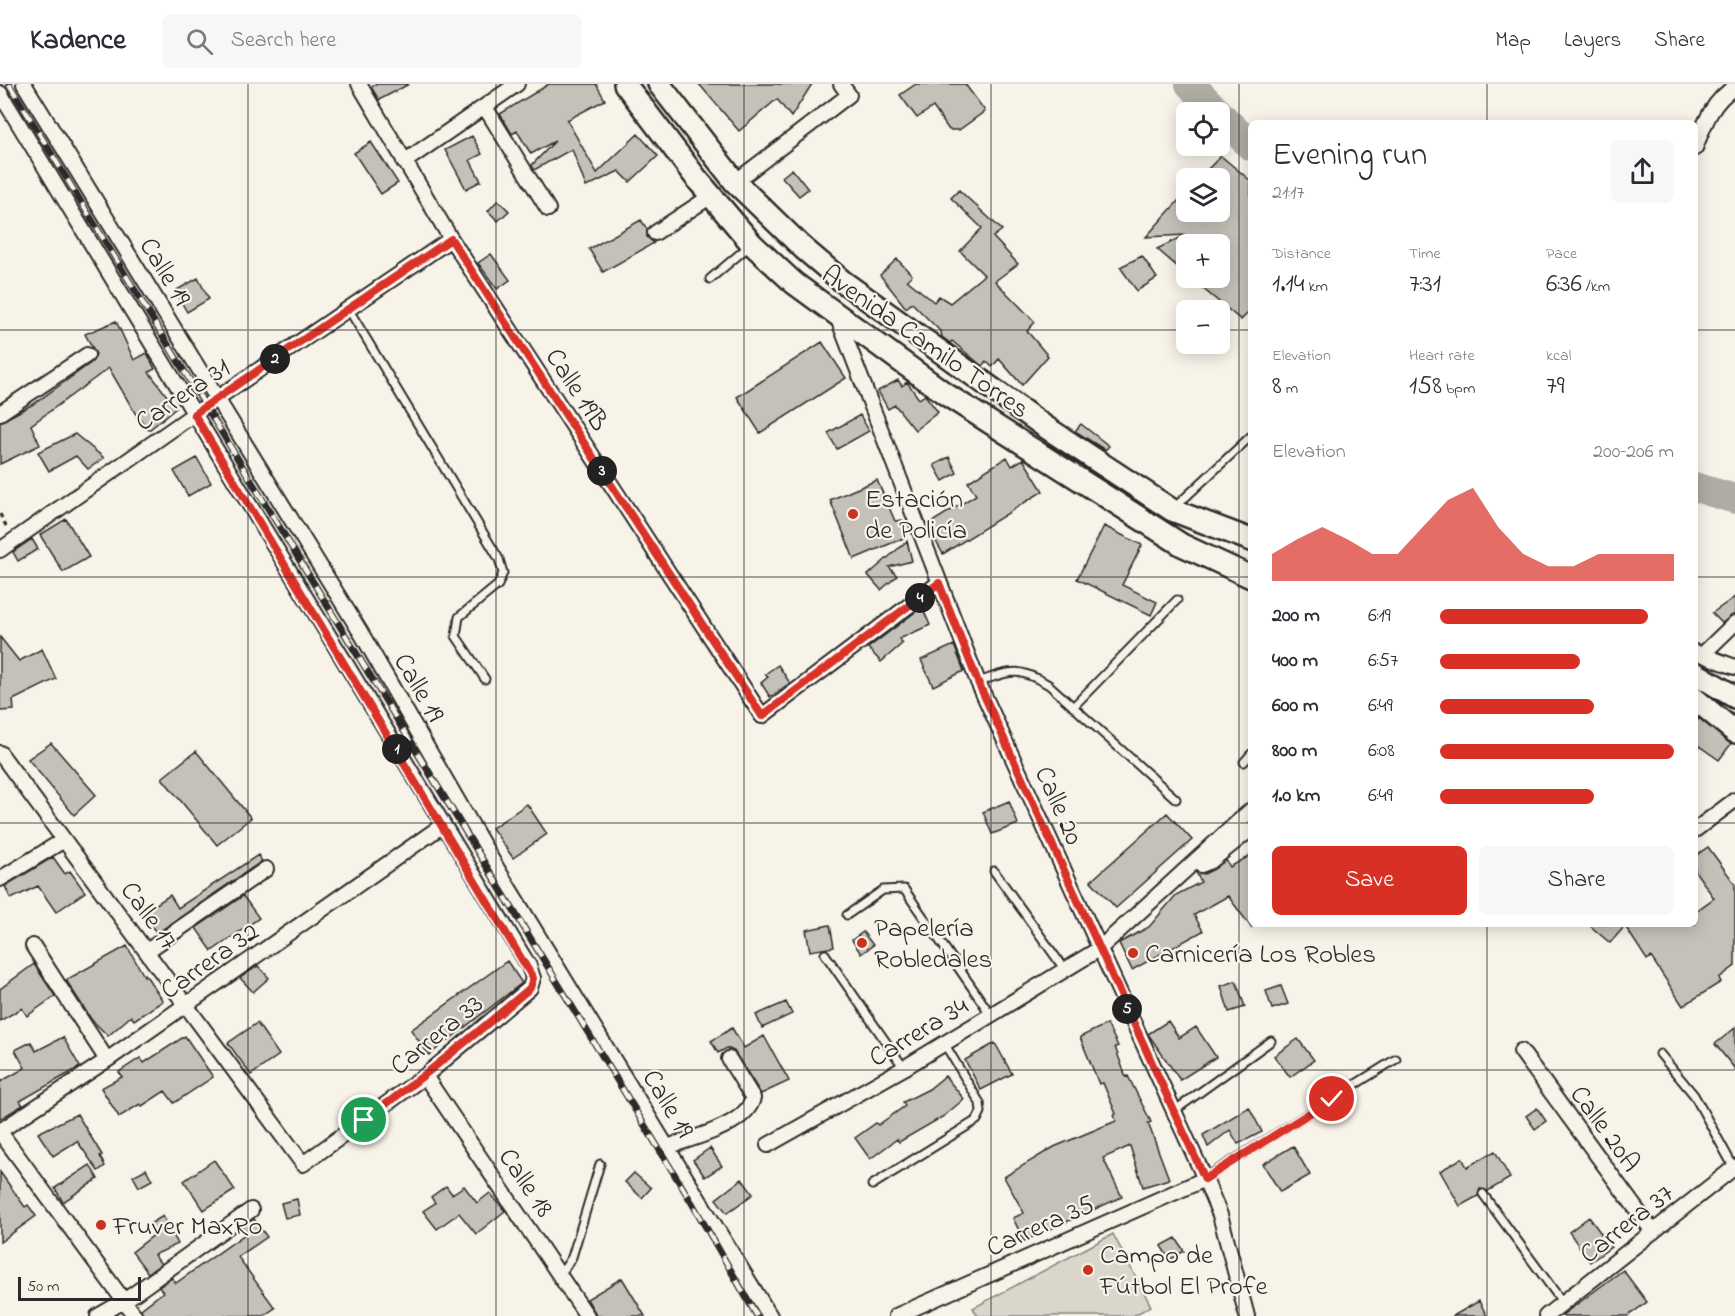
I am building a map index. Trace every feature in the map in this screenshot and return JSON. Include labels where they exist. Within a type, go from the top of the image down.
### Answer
[{"type":"main road","name":"Avenida Camilo Torres","points":[[625,84],[711,196],[752,244],[794,283],[836,311],[947,395],[1072,476],[1182,544],[1248,576]]},
{"type":"main road","name":"Avenida Camilo Torres","points":[[659,84],[735,182],[803,248],[910,332],[1044,426],[1172,510],[1248,539]]},
{"type":"main road","points":[[1698,675],[1735,698]]},
{"type":"main road","points":[[1698,701],[1735,732]]},
{"type":"street","name":"Calle 19","points":[[24,84],[361,633],[493,862],[770,1316]]},
{"type":"street","name":"Calle 19B","points":[[359,84],[451,239],[762,716],[939,583]]},
{"type":"street","points":[[404,162],[517,84]]},
{"type":"street","points":[[1698,140],[1708,114],[1725,93],[1735,87]]},
{"type":"street","points":[[735,182],[845,90]]},
{"type":"street","name":"Calle 19","points":[[0,93],[443,825],[533,978]]},
{"type":"street","points":[[485,107],[548,209]]},
{"type":"street","points":[[655,233],[711,196]]},
{"type":"street","name":"Carrera 31","points":[[0,550],[217,398],[451,239]]},
{"type":"street","name":"Calle 20","points":[[836,311],[978,682],[1220,1215],[1246,1316]]},
{"type":"street","points":[[0,413],[87,355]]},
{"type":"street","points":[[1735,623],[1700,652],[1735,667]]},
{"type":"street","name":"Calle 17","points":[[0,753],[303,1164]]},
{"type":"street","points":[[1698,828],[1735,800]]},
{"type":"street","name":"Carrera 34","points":[[768,1146],[904,1068],[1099,949],[1248,813]]},
{"type":"street","name":"Carrera 32","points":[[0,1132],[443,825]]},
{"type":"street","points":[[1197,860],[1201,865],[1211,861],[1248,831]]},
{"type":"street","points":[[0,879],[64,840]]},
{"type":"street","points":[[147,951],[266,869]]},
{"type":"street","points":[[33,946],[107,1060]]},
{"type":"street","name":"Carrera 33","points":[[303,1164],[425,1076],[530,988],[533,978]]},
{"type":"street","name":"Calle 20A","points":[[1521,1051],[1653,1233]]},
{"type":"street","points":[[667,1147],[715,1130],[747,1111],[753,1098],[729,1059]]},
{"type":"street","name":"Calle 18","points":[[425,1076],[561,1274],[587,1316]]},
{"type":"street","points":[[0,1132],[135,1316]]},
{"type":"street","name":"Carrera 37","points":[[1546,1316],[1734,1167]]},
{"type":"street","name":"Carrera 35","points":[[896,1316],[1205,1179]]},
{"type":"street","points":[[98,1316],[251,1210]]},
{"type":"lane","points":[[710,279],[752,244]]},
{"type":"lane","points":[[349,310],[499,559],[503,573],[498,585],[459,616],[456,636],[485,679]]},
{"type":"lane","points":[[1172,510],[1248,439]]},
{"type":"lane","points":[[1074,707],[1178,600]]},
{"type":"lane","points":[[978,682],[1010,672],[1027,672],[1048,685],[1074,707],[1176,799]]},
{"type":"lane","points":[[1244,762],[1248,757]]},
{"type":"lane","points":[[994,871],[1065,970]]},
{"type":"lane","points":[[847,915],[883,890],[904,889],[991,1015]]},
{"type":"lane","points":[[825,954],[904,1068]]},
{"type":"lane","points":[[1174,1111],[1271,1041]]},
{"type":"lane","points":[[872,1185],[978,1120],[981,1112],[980,1103],[944,1043]]},
{"type":"lane","points":[[1660,1054],[1695,1095],[1734,1167]]},
{"type":"lane","points":[[1205,1179],[1396,1059]]},
{"type":"lane","points":[[561,1274],[572,1257],[600,1164]]},
{"type":"lane","points":[[1483,1194],[1563,1303]]},
{"type":"shaded area","name":"Campo de Fútbol El Profe","points":[[1113,1234],[1151,1306],[1133,1316],[978,1316],[973,1308]]},
{"type":"building","points":[[377,84],[409,84],[379,100],[371,87]]},
{"type":"building","points":[[549,84],[596,84],[605,100],[567,120],[597,173],[638,134],[658,156],[630,182],[619,171],[586,187],[572,149],[534,170],[532,165],[555,141],[531,154],[517,131],[512,134],[500,114]]},
{"type":"building","points":[[699,84],[812,84],[791,117],[777,99],[739,131]]},
{"type":"building","points":[[916,84],[965,84],[985,111],[959,130],[949,130],[933,107],[917,118],[900,95]]},
{"type":"building","points":[[472,136],[482,154],[470,160],[481,181],[466,189],[445,150]]},
{"type":"building","points":[[371,142],[398,183],[381,194],[354,153]]},
{"type":"building","points":[[1221,156],[1248,178],[1248,313],[1241,320],[1230,311],[1230,300],[1217,300],[1202,288],[1230,288],[1230,234],[1176,234],[1146,237],[1176,203],[1176,222],[1230,222],[1230,168],[1209,168]]},
{"type":"building","points":[[792,169],[808,189],[799,196],[782,177]]},
{"type":"building","points":[[959,190],[1002,230],[993,237],[1018,264],[995,281],[1035,322],[1027,331],[1048,356],[1022,385],[999,359],[992,367],[986,361],[982,366],[952,341],[950,343],[942,337],[941,332],[912,303],[906,308],[880,275],[897,259],[912,275],[907,280],[934,302],[939,296],[950,303],[984,275],[960,251],[982,228],[951,198]]},
{"type":"building","points":[[498,200],[509,211],[498,221],[488,211]]},
{"type":"building","points":[[641,220],[647,229],[647,237],[654,243],[603,272],[589,249]]},
{"type":"building","points":[[1176,240],[1176,265],[1157,249]]},
{"type":"building","points":[[491,254],[510,280],[497,289],[478,263]]},
{"type":"building","points":[[1142,256],[1157,278],[1137,291],[1120,267]]},
{"type":"building","points":[[198,278],[209,299],[187,312],[175,291]]},
{"type":"building","points":[[116,321],[134,360],[147,353],[155,369],[149,372],[176,408],[149,430],[135,413],[109,368],[31,425],[40,445],[0,464],[0,422],[35,403],[92,362],[96,354],[85,334]]},
{"type":"building","points":[[822,342],[846,378],[760,433],[737,397]]},
{"type":"building","points":[[898,380],[902,386],[907,382],[919,399],[925,395],[938,412],[915,430],[895,405],[888,409],[878,391]]},
{"type":"building","points":[[860,415],[869,431],[837,449],[828,433]]},
{"type":"building","points":[[1081,424],[1109,446],[1105,450],[1075,431]]},
{"type":"building","points":[[75,434],[104,458],[88,469],[76,456],[49,471],[38,452]]},
{"type":"building","points":[[949,457],[957,473],[943,481],[934,465]]},
{"type":"building","points":[[1007,457],[1012,466],[1023,459],[1043,491],[943,554],[927,525],[976,495],[968,482]]},
{"type":"building","points":[[197,458],[211,483],[188,496],[174,471]]},
{"type":"building","points":[[877,480],[895,521],[902,520],[906,537],[854,559],[830,500]]},
{"type":"building","points":[[66,519],[89,557],[63,572],[40,535]]},
{"type":"building","points":[[1104,526],[1142,545],[1122,585],[1157,602],[1151,615],[1077,579]]},
{"type":"building","points":[[32,539],[38,549],[18,561],[13,552]]},
{"type":"building","points":[[907,541],[912,561],[889,567],[897,576],[881,590],[868,575]]},
{"type":"building","points":[[1735,597],[1735,614],[1722,623],[1712,613]]},
{"type":"building","points":[[922,607],[930,625],[899,639],[903,643],[881,662],[868,648]]},
{"type":"building","points":[[0,637],[19,661],[42,649],[56,679],[13,700],[14,710],[0,711]]},
{"type":"building","points":[[954,645],[964,671],[933,686],[921,660]]},
{"type":"building","points":[[778,665],[790,683],[770,697],[761,683],[768,677],[765,674]]},
{"type":"building","points":[[1698,719],[1731,744],[1719,760],[1698,745]]},
{"type":"building","points":[[51,743],[96,795],[74,815],[28,759]]},
{"type":"building","points":[[196,751],[251,818],[217,845],[162,778]]},
{"type":"building","points":[[1009,801],[1018,824],[992,834],[983,812]]},
{"type":"building","points":[[527,804],[547,834],[513,858],[492,828]]},
{"type":"building","points":[[1167,813],[1192,840],[1116,908],[1091,881]]},
{"type":"building","points":[[1708,847],[1735,884],[1735,966],[1719,978],[1721,982],[1683,1006],[1651,957],[1647,960],[1626,927],[1698,927],[1698,910],[1714,898],[1698,875],[1698,854]]},
{"type":"building","points":[[258,855],[262,861],[157,933],[141,914],[170,895],[178,908]]},
{"type":"building","points":[[53,857],[65,874],[70,871],[85,892],[56,912],[38,886],[11,899],[5,886]]},
{"type":"building","points":[[1248,857],[1248,923],[1228,896],[1194,915],[1203,931],[1132,970],[1119,943],[1149,927],[1176,895],[1201,882],[1196,872],[1204,874],[1226,860],[1230,867]]},
{"type":"building","points":[[243,896],[259,918],[212,951],[196,928]]},
{"type":"building","points":[[830,925],[834,947],[810,951],[806,930]]},
{"type":"building","points":[[1591,927],[1624,927],[1610,943]]},
{"type":"building","name":"Papelería Robledales","points":[[863,932],[873,945],[861,954],[852,940]]},
{"type":"building","points":[[127,946],[144,976],[145,974],[163,1001],[134,1020],[131,1016],[108,1036],[91,1019],[66,980]]},
{"type":"building","points":[[507,961],[522,983],[429,1055],[411,1030]]},
{"type":"building","points":[[34,964],[55,996],[27,1016],[22,1008],[0,1021],[0,989]]},
{"type":"building","points":[[258,966],[269,978],[253,992],[240,978]]},
{"type":"building","points":[[1236,981],[1245,1007],[1229,1012],[1221,986]]},
{"type":"building","points":[[1281,986],[1288,1004],[1272,1009],[1266,991]]},
{"type":"building","points":[[786,1002],[792,1014],[762,1028],[756,1015]]},
{"type":"building","points":[[1168,1021],[1179,1038],[1196,1027],[1216,1057],[1180,1080],[1148,1034]]},
{"type":"building","points":[[257,1023],[279,1055],[251,1075],[228,1043]]},
{"type":"building","points":[[1107,1024],[1118,1046],[1115,1047],[1126,1077],[1128,1076],[1151,1122],[1148,1123],[1169,1179],[1143,1187],[1130,1146],[1103,1158],[1122,1197],[1024,1241],[1013,1218],[1024,1213],[1004,1177],[1054,1147],[1116,1121],[1114,1115],[1116,1114],[1103,1083],[1099,1084],[1080,1037]]},
{"type":"building","points":[[732,1028],[744,1048],[764,1036],[789,1081],[761,1094],[734,1051],[727,1048],[718,1053],[711,1041]]},
{"type":"building","points":[[1735,1028],[1735,1069],[1715,1044]]},
{"type":"building","points":[[185,1036],[213,1077],[174,1103],[165,1091],[119,1117],[101,1088],[122,1077],[119,1072],[140,1058],[144,1063]]},
{"type":"building","points":[[63,1037],[80,1067],[20,1101],[23,1105],[0,1119],[0,1082],[25,1068],[15,1050],[31,1042],[36,1051]]},
{"type":"building","points":[[1298,1039],[1314,1060],[1290,1077],[1274,1056]]},
{"type":"building","points":[[995,1043],[1012,1074],[981,1090],[965,1060]]},
{"type":"building","points":[[945,1076],[964,1099],[944,1116],[899,1142],[897,1139],[870,1159],[855,1138],[905,1106],[903,1102],[929,1089]]},
{"type":"building","points":[[1249,1107],[1262,1132],[1238,1144],[1230,1130],[1208,1147],[1203,1135]]},
{"type":"building","points":[[1537,1108],[1546,1121],[1535,1129],[1526,1116]]},
{"type":"building","points":[[77,1114],[102,1155],[100,1156],[105,1166],[98,1171],[77,1141],[53,1156],[38,1133]]},
{"type":"building","points":[[1293,1146],[1310,1175],[1280,1192],[1263,1164]]},
{"type":"building","points":[[710,1148],[722,1166],[705,1177],[693,1160]]},
{"type":"building","points":[[1495,1151],[1510,1178],[1488,1191],[1480,1189],[1478,1196],[1460,1206],[1440,1171],[1462,1158],[1467,1167]]},
{"type":"building","points":[[214,1160],[235,1190],[204,1210],[184,1181]]},
{"type":"building","points":[[90,1165],[98,1179],[63,1202],[55,1188]]},
{"type":"building","points":[[146,1169],[152,1180],[139,1187],[133,1176]]},
{"type":"building","points":[[0,1172],[25,1207],[28,1205],[36,1216],[0,1242]]},
{"type":"building","points":[[634,1173],[651,1188],[642,1198],[625,1182]]},
{"type":"building","points":[[742,1179],[753,1194],[727,1213],[716,1199]]},
{"type":"building","points":[[446,1186],[452,1194],[464,1186],[477,1203],[490,1193],[505,1211],[476,1234],[459,1213],[437,1229],[423,1211],[435,1203],[431,1197]]},
{"type":"building","points":[[297,1199],[300,1215],[285,1218],[281,1203]]},
{"type":"building","points":[[163,1216],[178,1244],[154,1255],[161,1264],[148,1273],[132,1252],[155,1234],[148,1225]]},
{"type":"building","points":[[1589,1217],[1611,1247],[1590,1262],[1569,1232]]},
{"type":"building","points":[[254,1219],[267,1237],[238,1257],[275,1308],[263,1316],[144,1316],[141,1309],[163,1292],[159,1287],[172,1278],[176,1283],[245,1234],[241,1228]]},
{"type":"building","points":[[1176,1238],[1184,1251],[1170,1260],[1161,1246]]},
{"type":"building","points":[[1623,1270],[1647,1302],[1628,1316],[1561,1316]]},
{"type":"building","points":[[622,1278],[645,1316],[597,1316],[587,1299]]},
{"type":"building","points":[[1479,1301],[1487,1316],[1453,1316]]},
{"type":"waterway","points":[[1190,84],[1207,102]]},
{"type":"waterway","points":[[1230,125],[1248,143]]},
{"type":"waterway","points":[[1698,488],[1735,499]]},
{"type":"railway","points":[[9,84],[692,1203],[757,1316]]},
{"type":"place","name":"Estación de Policía","points":[[853,514]]},
{"type":"place","name":"Papelería Robledales","points":[[862,943]]},
{"type":"place","name":"Carnicería Los Robles","points":[[1133,953]]},
{"type":"place","name":"Fruver MaxRo","points":[[101,1225]]},
{"type":"place","name":"Campo de Fútbol El Profe","points":[[1088,1270]]},
{"type":"route","points":[[364,1120],[425,1076],[478,1032],[530,988],[533,978],[529,966],[194,414],[451,239],[762,716],[939,583],[978,682],[1205,1179],[1332,1099]]}]
